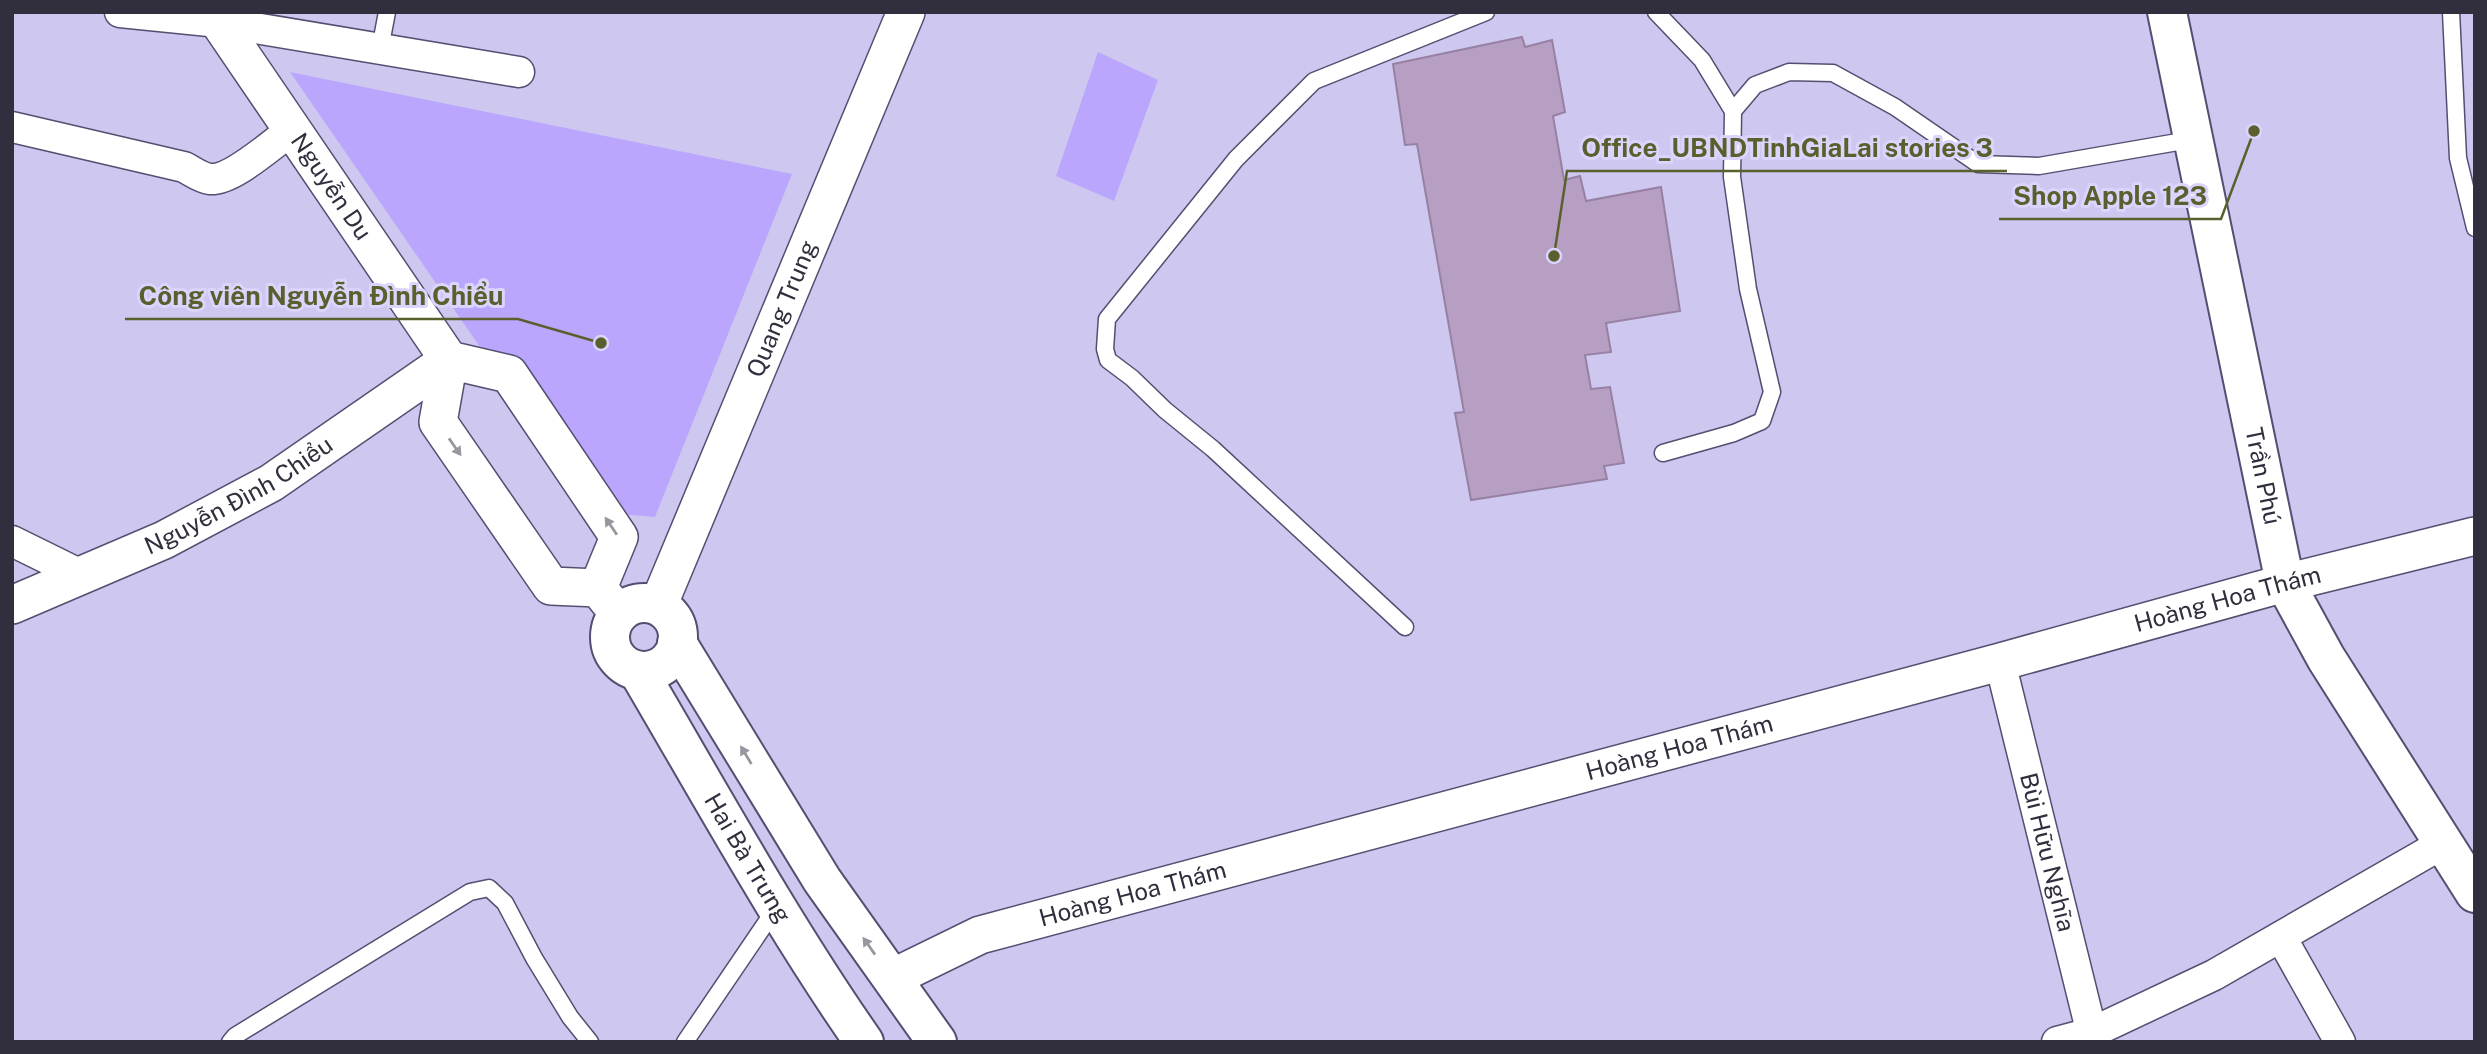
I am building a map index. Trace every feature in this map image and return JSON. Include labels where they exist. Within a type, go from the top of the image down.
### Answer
[{"type":"main road","name":"Trần Phú","points":[[2167,12],[2285,583],[2326,658],[2475,893]]},
{"type":"main road","points":[[608,601],[658,606],[674,621],[678,632],[677,643],[668,662],[659,668],[638,671],[628,667],[614,653],[608,601]]},
{"type":"main road","points":[[677,643],[822,880],[937,1042]]},
{"type":"main road","name":"Hai Bà Trưng","points":[[638,671],[777,906],[835,1001],[864,1042]]},
{"type":"main road","points":[[777,906],[822,880]]},
{"type":"main road","points":[[835,1001],[892,978]]},
{"type":"street","points":[[120,12],[217,17],[380,49],[519,72]]},
{"type":"street","name":"Quang Trung","points":[[658,606],[906,12]]},
{"type":"street","name":"Nguyễn Du","points":[[217,17],[449,360]]},
{"type":"street","points":[[12,127],[184,167],[206,179],[228,176],[292,130]]},
{"type":"street","points":[[449,360],[509,374],[619,537],[608,601],[551,586],[438,422],[449,360]]},
{"type":"street","name":"Nguyễn Đình Chiểu","points":[[12,605],[164,540],[271,483],[449,360]]},
{"type":"street","name":"Hoàng Hoa Thám","points":[[892,978],[979,935],[2000,662],[2285,583],[2475,536]]},
{"type":"street","points":[[12,541],[83,576]]},
{"type":"street","name":"Bùi Hữu Nghĩa","points":[[2000,662],[2093,1037]]},
{"type":"street","points":[[2057,1042],[2093,1037],[2214,975],[2442,844]]},
{"type":"street","points":[[2281,937],[2340,1042]]},
{"type":"lane","points":[[380,49],[387,12]]},
{"type":"lane","points":[[1405,627],[1213,449],[1108,360],[1105,334],[1107,319],[1236,159],[1314,81],[1486,12]]},
{"type":"lane","points":[[1657,12],[1702,60],[1733,111],[1732,177],[1748,289],[1772,392],[1762,421],[1734,433],[1663,453]]},
{"type":"lane","points":[[2451,12],[2458,158],[2475,228]]},
{"type":"lane","points":[[1733,111],[1755,85],[1789,72],[1833,73],[1895,107],[1978,164],[2039,166],[2195,139]]},
{"type":"lane","points":[[230,1042],[235,1036],[470,892],[489,888],[505,903],[570,1017],[590,1042]]},
{"type":"lane","points":[[685,1042],[777,906]]},
{"type":"shaded area","points":[[1098,52],[1158,80],[1114,201],[1056,176]]},
{"type":"shaded area","points":[[290,72],[792,174],[655,517],[594,512]]},
{"type":"building","points":[[1522,37],[1525,47],[1552,40],[1565,112],[1553,116],[1564,180],[1580,176],[1586,201],[1661,187],[1680,311],[1606,323],[1611,352],[1585,355],[1591,389],[1610,387],[1624,463],[1604,466],[1607,479],[1471,500],[1455,413],[1464,412],[1417,144],[1405,145],[1393,64]]},
{"type":"place","name":"Shop Apple 123","points":[[2254,131]]},
{"type":"place","name":"Office_UBNDTinhGiaLai stories 3","points":[[1554,256]]},
{"type":"place","name":"Công viên Nguyễn Đình Chiểu","points":[[601,343]]}]
